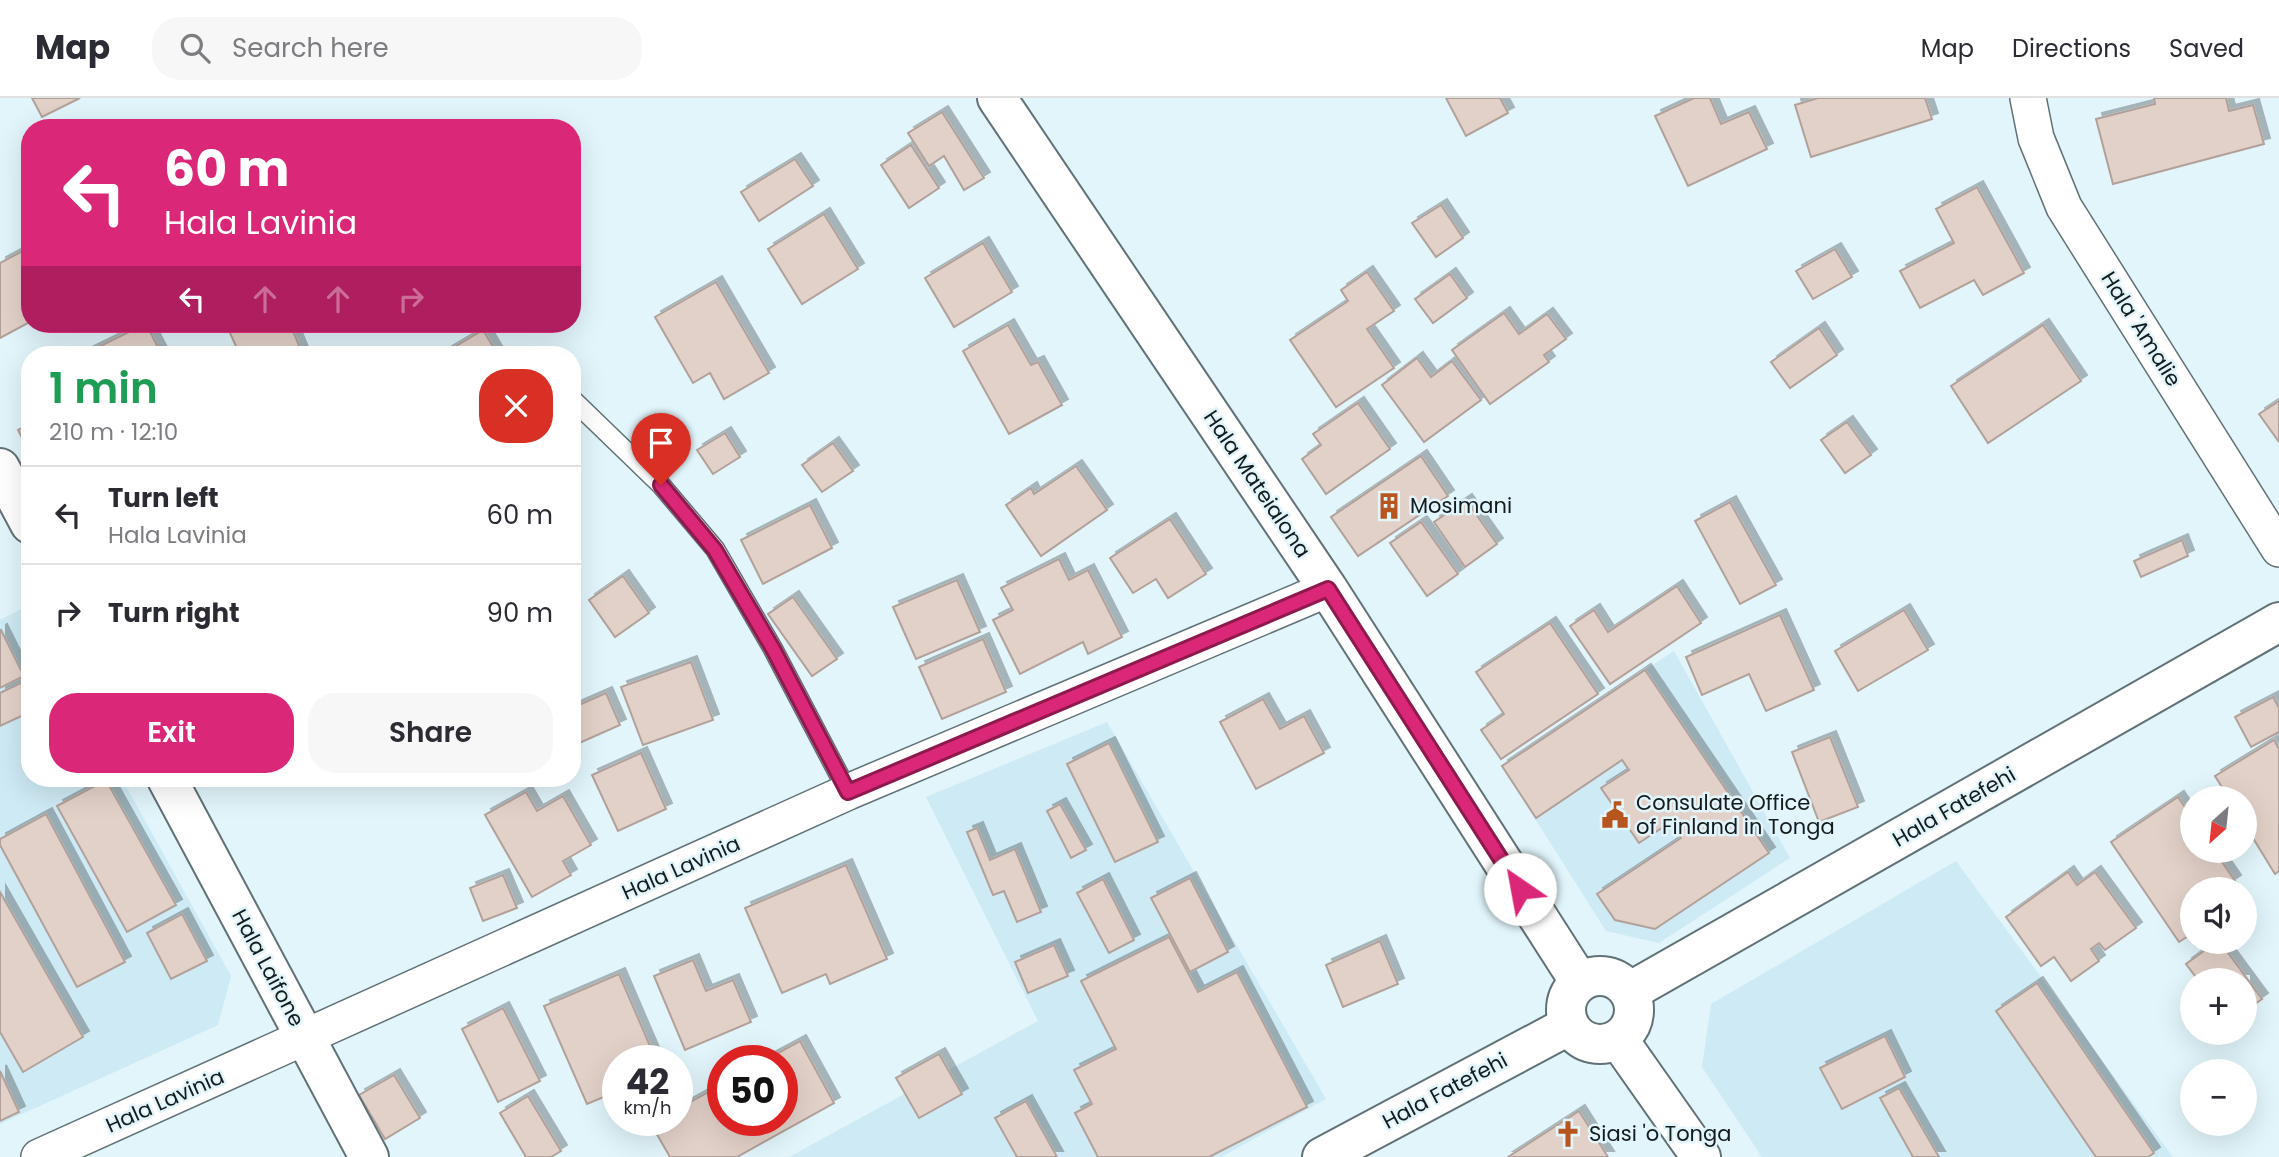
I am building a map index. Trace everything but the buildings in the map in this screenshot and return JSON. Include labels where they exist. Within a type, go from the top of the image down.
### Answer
[{"type":"main road","name":"Hala Mateialona","points":[[997,98],[1328,589],[1580,981]]},
{"type":"main road","points":[[0,468],[21,507]]},
{"type":"main road","name":"Hala Fatefehi","points":[[1629,992],[2279,622]]},
{"type":"main road","name":"Hala Laifone","points":[[171,787],[369,1157]]},
{"type":"main road","points":[[1592,975],[1606,975],[1619,980],[1629,992],[1634,1003],[1634,1017],[1629,1030],[1618,1039],[1605,1044],[1591,1043],[1578,1037],[1569,1026],[1566,1001],[1580,981],[1592,975]]},
{"type":"main road","name":"Hala Fatefehi","points":[[1322,1157],[1569,1026]]},
{"type":"main road","points":[[1618,1039],[1701,1157]]},
{"type":"street","name":"Hala 'Amalie","points":[[2028,98],[2036,138],[2064,207],[2279,549]]},
{"type":"street","name":"Hala Lavinia","points":[[39,1157],[306,1039],[848,792],[1328,589]]},
{"type":"lane","points":[[581,408],[661,485],[715,550],[773,649],[848,792]]},
{"type":"shaded area","points":[[21,609],[21,787],[126,787],[231,976],[218,1025],[0,1124],[0,620]]},
{"type":"shaded area","points":[[1674,651],[1790,858],[1659,943],[1606,931],[1501,765]]},
{"type":"shaded area","points":[[1107,722],[1326,1099],[1221,1157],[789,1157],[1038,1021],[926,797]]},
{"type":"shaded area","points":[[1956,861],[2173,1157],[1762,1157],[1702,1067],[1711,1004]]},
{"type":"place","name":"Mosimani","points":[[1389,506]]},
{"type":"place","name":"Consulate Office of Finland in Tonga","points":[[1615,815]]},
{"type":"place","name":"Siasi 'o Tonga","points":[[1568,1134]]},
{"type":"route","points":[[661,485],[715,550],[773,649],[848,792],[1328,589],[1520,889]]}]
